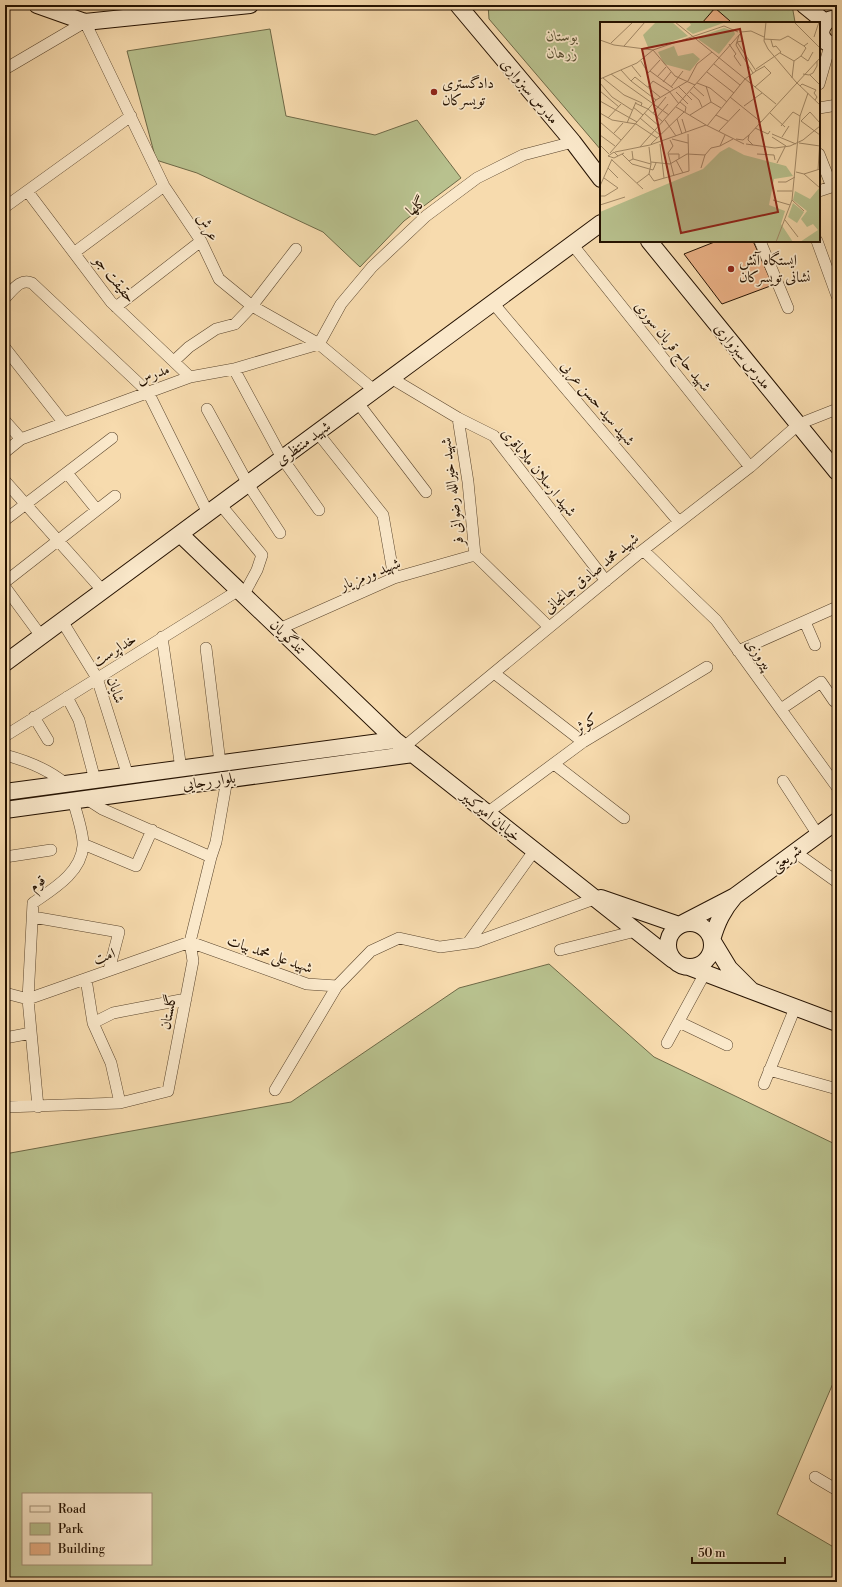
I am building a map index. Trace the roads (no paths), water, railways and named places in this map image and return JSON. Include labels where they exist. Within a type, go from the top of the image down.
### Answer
[{"type":"main road","points":[[37,5],[86,22],[250,5]]},
{"type":"main road","name":"مدرس سبزواری","points":[[458,5],[573,142],[600,178]]},
{"type":"main road","points":[[804,5],[826,27],[825,41],[831,45],[830,48]]},
{"type":"main road","name":"شهید منتظری","points":[[5,663],[600,224]]},
{"type":"main road","name":"مدرس سبزواری","points":[[650,242],[837,472]]},
{"type":"main road","name":"تندگویان","points":[[180,534],[404,747]]},
{"type":"main road","name":"بلوار رجایی","points":[[5,792],[181,768],[404,747]]},
{"type":"main road","name":"بلوار رجایی","points":[[5,810],[227,779],[404,747]]},
{"type":"main road","name":"خیابان امیرکبیر","points":[[404,747],[673,960]]},
{"type":"main road","name":"شریعتی","points":[[736,896],[837,821]]},
{"type":"main road","points":[[591,896],[679,925],[685,923],[697,923],[706,930],[729,968],[752,991]]},
{"type":"main road","points":[[736,896],[679,925],[671,933],[668,938],[668,950],[673,960],[678,964],[837,1023]]},
{"type":"main road","points":[[689,967],[700,965],[709,957],[716,924],[724,909],[736,896]]},
{"type":"street","points":[[5,69],[86,22]]},
{"type":"street","name":"عرش","points":[[86,22],[164,186],[201,241],[219,279],[252,306],[319,344],[374,390]]},
{"type":"street","points":[[820,81],[830,48]]},
{"type":"street","points":[[820,108],[837,105]]},
{"type":"street","points":[[5,207],[28,192],[130,116]]},
{"type":"street","name":"گلها","points":[[319,344],[341,304],[372,267],[426,216],[476,178],[523,155],[573,142]]},
{"type":"street","points":[[820,157],[830,182],[836,188]]},
{"type":"street","points":[[74,252],[164,186]]},
{"type":"street","points":[[820,191],[836,188]]},
{"type":"street","name":"حقیقت جو","points":[[28,192],[116,307],[190,376]]},
{"type":"street","points":[[116,307],[201,241]]},
{"type":"street","points":[[760,242],[788,308]]},
{"type":"street","points":[[817,242],[837,296]]},
{"type":"street","name":"شهید حاج قربان سوری","points":[[572,244],[750,467]]},
{"type":"street","points":[[174,361],[189,347],[216,329],[236,324],[252,306],[296,249]]},
{"type":"street","points":[[5,298],[21,282],[27,281],[32,284],[148,392],[214,509],[262,555],[257,570],[241,592]]},
{"type":"street","name":"شهید سید حسن عربی","points":[[493,302],[679,522]]},
{"type":"street","name":"مدرس","points":[[5,452],[21,439],[190,376],[234,369],[319,344]]},
{"type":"street","points":[[5,348],[64,423]]},
{"type":"street","points":[[234,369],[282,458],[319,510]]},
{"type":"street","name":"شهید ارسلان ملاباقری","points":[[391,378],[458,418],[494,436],[606,581]]},
{"type":"street","points":[[358,403],[426,492]]},
{"type":"street","points":[[207,409],[248,484],[280,533]]},
{"type":"street","name":"شهید محمد صادق جانجانی","points":[[404,747],[643,550],[750,467],[799,424],[837,409]]},
{"type":"street","name":"شهید خیرالله رضوانی فر","points":[[458,418],[468,482],[475,555],[550,627]]},
{"type":"street","points":[[5,421],[21,439]]},
{"type":"street","points":[[317,432],[383,516],[394,578]]},
{"type":"street","points":[[5,520],[112,438]]},
{"type":"street","points":[[67,473],[97,510]]},
{"type":"street","points":[[5,481],[103,590]]},
{"type":"street","points":[[5,582],[115,496]]},
{"type":"street","name":"پیروزی","points":[[643,550],[716,620],[837,787]]},
{"type":"street","name":"شهید ورمزیار","points":[[280,629],[394,578],[475,555]]},
{"type":"street","points":[[5,587],[41,636]]},
{"type":"street","name":"خداپرست","points":[[5,736],[162,638],[241,592]]},
{"type":"street","points":[[738,651],[837,607]]},
{"type":"street","name":"شایان","points":[[62,621],[97,678],[128,776]]},
{"type":"street","points":[[805,622],[815,644]]},
{"type":"street","points":[[162,638],[181,768]]},
{"type":"street","points":[[206,648],[220,764]]},
{"type":"street","name":"کوثر","points":[[487,813],[583,742],[707,667]]},
{"type":"street","points":[[494,673],[583,742]]},
{"type":"street","points":[[781,709],[821,682],[834,701]]},
{"type":"street","points":[[67,697],[79,720],[95,780]]},
{"type":"street","points":[[34,717],[48,740]]},
{"type":"street","points":[[5,756],[27,761],[51,772],[66,784]]},
{"type":"street","points":[[554,764],[624,818]]},
{"type":"street","name":"گلستان","points":[[5,1107],[120,1103],[168,1091],[193,961],[190,942],[216,842],[227,779]]},
{"type":"street","points":[[783,781],[818,835]]},
{"type":"street","points":[[152,830],[136,866],[83,844],[79,799],[152,830],[211,857]]},
{"type":"street","name":"قوم","points":[[28,999],[33,903],[67,879],[81,854],[83,844]]},
{"type":"street","points":[[5,857],[52,850]]},
{"type":"street","points":[[468,943],[534,851]]},
{"type":"street","points":[[795,852],[837,882]]},
{"type":"street","points":[[275,1090],[337,986],[372,951],[399,938],[440,947],[476,942],[591,896]]},
{"type":"street","points":[[33,916],[119,932],[109,970]]},
{"type":"street","points":[[560,950],[636,931]]},
{"type":"street","name":"امت","points":[[28,999],[190,942]]},
{"type":"street","name":"شهید علی محمد بیات","points":[[190,942],[307,984],[337,986]]},
{"type":"street","points":[[667,1043],[705,973]]},
{"type":"street","points":[[86,979],[93,1023],[111,1063],[120,1103]]},
{"type":"street","points":[[5,993],[28,999],[38,1107]]},
{"type":"street","points":[[93,1023],[113,1013],[186,999]]},
{"type":"street","points":[[764,1084],[795,1008]]},
{"type":"street","points":[[679,1022],[727,1045]]},
{"type":"street","points":[[5,1038],[31,1033]]},
{"type":"street","points":[[769,1070],[837,1089]]},
{"type":"street","points":[[815,1477],[837,1490]]},
{"type":"place","name":"دادگستری تویسرکان","points":[[434,92]]},
{"type":"place","name":"ایستگاه آتش نشانی تویسرکان","points":[[731,269]]},
{"type":"park label","name":"بوستان زرهان","points":[[562,44]]}]
